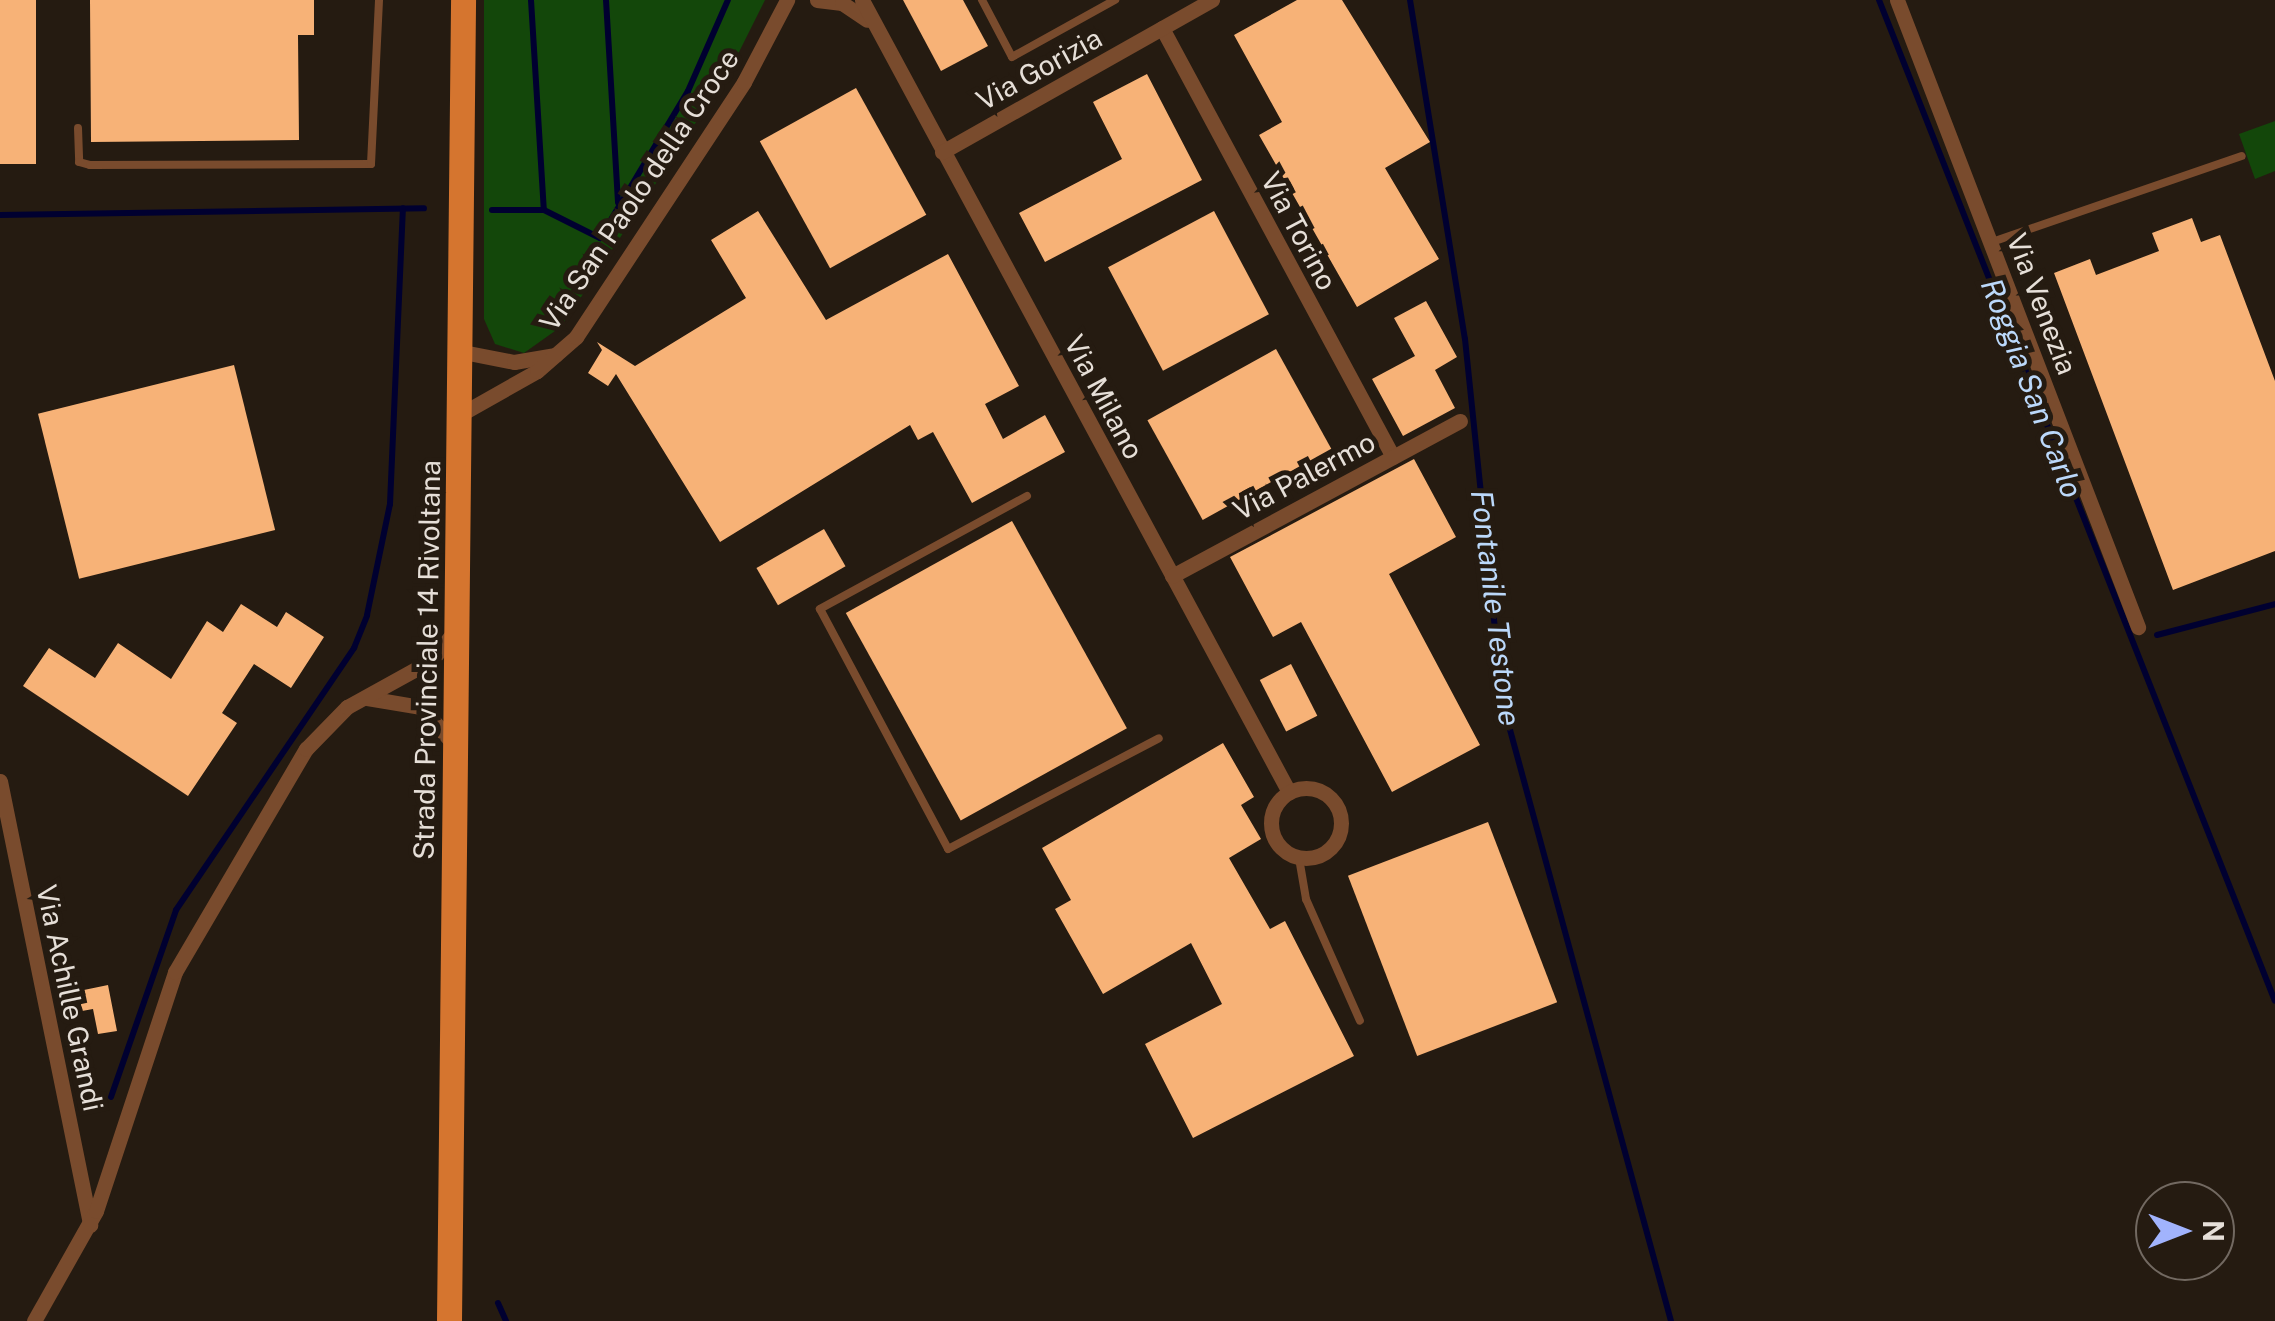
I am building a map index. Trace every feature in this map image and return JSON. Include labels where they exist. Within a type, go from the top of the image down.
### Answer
[{"type":"main road","name":"Strada Provinciale 14 Rivoltana","points":[[450,1321],[464,0]]},
{"type":"street","name":"Via San Paolo della Croce","points":[[461,414],[558,354],[744,82],[787,0]]},
{"type":"street","points":[[817,0],[849,6],[874,26]]},
{"type":"street","name":"Via Milano","points":[[862,0],[1289,792]]},
{"type":"street","points":[[1175,0],[1184,16]]},
{"type":"street","name":"Via Gorizia","points":[[942,152],[1212,0]]},
{"type":"street","name":"Via Venezia","points":[[1897,0],[2138,628]]},
{"type":"street","name":"Via Torino","points":[[1162,28],[1393,456]]},
{"type":"street","name":"Via San Paolo della Croce","points":[[463,352],[514,362],[558,354]]},
{"type":"street","name":"Via Palermo","points":[[1172,576],[1460,421]]},
{"type":"street","points":[[34,1321],[90,1225],[181,959],[306,749],[359,700],[432,660],[458,624]]},
{"type":"street","points":[[359,700],[421,707],[440,721],[456,752]]},
{"type":"street","name":"Via Achille Grandi","points":[[0,781],[90,1225]]},
{"type":"street","points":[[1289,792],[1323,792],[1340,821],[1326,851],[1299,858],[1272,831],[1274,808],[1289,792]]},
{"type":"lane","points":[[78,128],[79,162],[90,165],[372,164],[378,0]]},
{"type":"lane","points":[[982,0],[1012,57],[1115,0]]},
{"type":"lane","points":[[1992,242],[2242,156]]},
{"type":"lane","points":[[1027,496],[820,609],[948,849],[1159,738]]},
{"type":"lane","points":[[1299,858],[1306,899],[1360,1022]]},
{"type":"green space","points":[[484,0],[765,0],[729,72],[562,326],[524,353],[495,344],[484,319]]},
{"type":"green space","points":[[2275,121],[2275,171],[2255,179],[2239,134]]},
{"type":"building","points":[[0,0],[36,0],[36,164],[0,164]]},
{"type":"building","points":[[90,0],[314,0],[314,35],[298,35],[299,140],[91,142]]},
{"type":"building","points":[[903,0],[963,0],[988,46],[941,71]]},
{"type":"building","points":[[1297,0],[1342,0],[1430,142],[1385,168],[1439,259],[1357,307],[1259,135],[1282,122],[1234,35]]},
{"type":"building","points":[[1147,74],[1202,180],[1045,262],[1019,213],[1122,159],[1093,102]]},
{"type":"building","points":[[856,88],[926,215],[830,268],[760,141]]},
{"type":"building","points":[[758,211],[826,320],[948,254],[1019,386],[985,404],[1003,439],[1045,415],[1065,452],[972,503],[933,432],[918,440],[910,425],[720,542],[616,374],[608,386],[588,373],[602,350],[597,342],[635,366],[746,298],[711,240]]},
{"type":"building","points":[[1214,211],[1269,314],[1163,371],[1108,267]]},
{"type":"building","points":[[2192,218],[2201,242],[2220,235],[2275,381],[2275,551],[2173,590],[2054,273],[2090,259],[2096,275],[2159,251],[2152,233]]},
{"type":"building","points":[[1426,301],[1457,357],[1435,370],[1455,408],[1403,436],[1372,379],[1415,356],[1394,318]]},
{"type":"building","points":[[1276,349],[1331,449],[1203,520],[1147,420]]},
{"type":"building","points":[[234,365],[275,530],[79,579],[38,414]]},
{"type":"building","points":[[1414,459],[1456,537],[1389,574],[1480,745],[1392,792],[1301,622],[1273,637],[1230,557]]},
{"type":"building","points":[[1012,521],[1127,728],[961,820],[846,613]]},
{"type":"building","points":[[824,529],[846,566],[778,605],[756,568]]},
{"type":"building","points":[[241,604],[277,627],[286,612],[324,637],[291,688],[254,664],[222,713],[237,723],[188,796],[23,686],[49,648],[95,678],[118,643],[171,679],[207,621],[223,632]]},
{"type":"building","points":[[1291,664],[1317,716],[1286,732],[1260,680]]},
{"type":"building","points":[[1223,743],[1254,797],[1241,805],[1261,839],[1229,858],[1270,929],[1285,921],[1354,1056],[1193,1138],[1145,1044],[1222,1004],[1191,943],[1103,994],[1055,909],[1071,900],[1042,848]]},
{"type":"building","points":[[1488,822],[1557,1002],[1417,1056],[1348,876]]},
{"type":"building","points":[[108,985],[117,1031],[98,1034],[93,1009],[82,1011],[79,991]]},
{"type":"waterway","points":[[531,0],[544,210]]},
{"type":"waterway","points":[[606,0],[618,203]]},
{"type":"waterway","points":[[492,210],[544,210],[600,238],[688,91],[728,0]]},
{"type":"waterway","name":"Fontanile Testone","points":[[1410,0],[1465,339],[1503,704],[1671,1321]]},
{"type":"waterway","name":"Roggia San Carlo","points":[[1879,0],[2275,1001]]},
{"type":"waterway","points":[[111,1097],[176,910],[354,648],[367,615],[390,504],[403,208]]},
{"type":"waterway","points":[[0,215],[424,208]]},
{"type":"waterway","points":[[2157,635],[2275,604]]},
{"type":"waterway","points":[[498,1303],[506,1321]]}]
